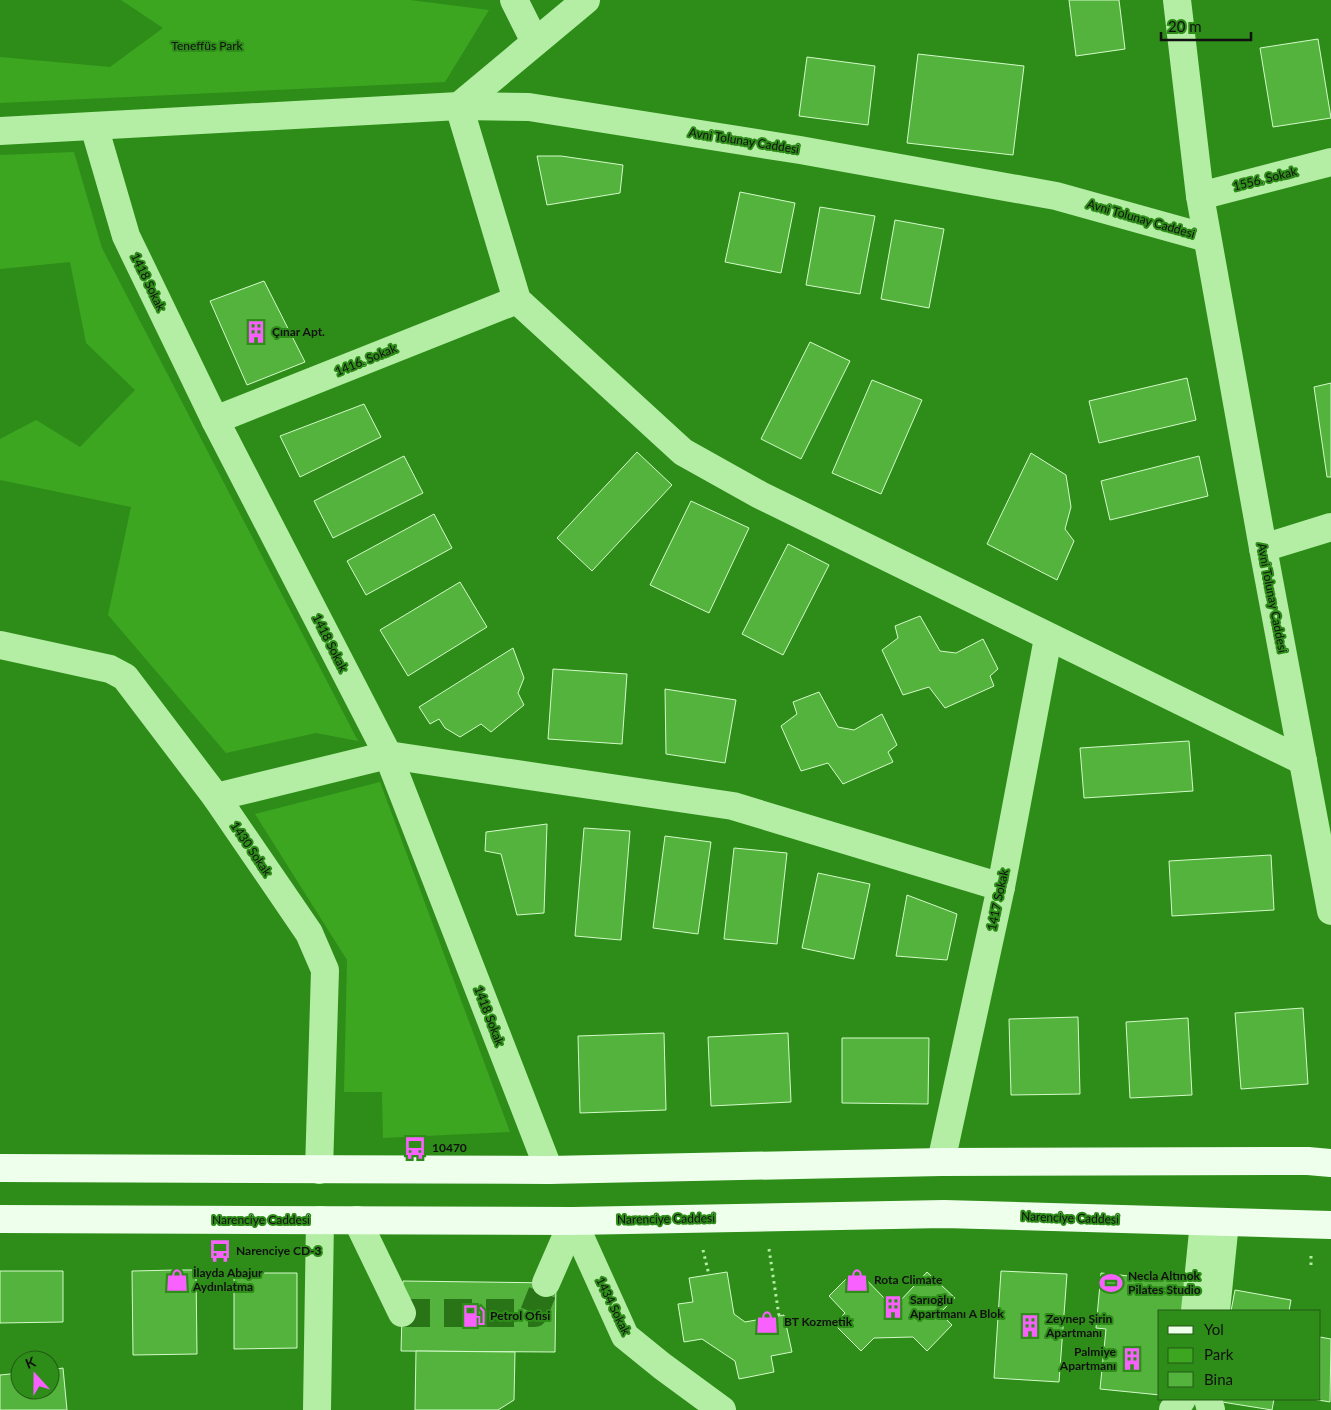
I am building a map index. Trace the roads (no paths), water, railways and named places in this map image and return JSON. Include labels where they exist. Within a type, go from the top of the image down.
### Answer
[{"type":"main road","points":[[0,1168],[549,1170],[941,1162],[1331,1163]]},
{"type":"main road","name":"Narenciye Caddesi","points":[[0,1219],[573,1221],[944,1214],[1331,1225]]},
{"type":"street","points":[[514,0],[535,42]]},
{"type":"street","points":[[586,0],[459,106],[516,300],[683,452],[760,495],[1048,638],[1303,761]]},
{"type":"street","points":[[1177,0],[1200,196],[1207,238]]},
{"type":"street","name":"Avni Tolunay Caddesi","points":[[0,131],[459,106],[529,107],[809,152],[1056,196],[1207,238],[1303,761],[1326,848],[1331,911]]},
{"type":"street","name":"1418 Sokak","points":[[94,126],[126,236],[216,420],[388,755],[549,1170]]},
{"type":"street","name":"1556. Sokak","points":[[1200,196],[1331,162]]},
{"type":"street","name":"1416. Sokak","points":[[216,420],[516,300]]},
{"type":"street","points":[[1263,548],[1331,526]]},
{"type":"street","name":"1417 Sokak","points":[[941,1162],[1001,887],[1048,638]]},
{"type":"street","name":"1430 Sokak","points":[[0,645],[110,669],[125,677],[216,797],[309,933],[326,970],[319,1170]]},
{"type":"street","points":[[216,797],[388,755],[733,806],[1001,887]]},
{"type":"street","points":[[317,1410],[320,1220]]},
{"type":"street","points":[[357,1220],[402,1313]]},
{"type":"street","points":[[546,1283],[573,1221]]},
{"type":"street","name":"1434 Sokak","points":[[573,1221],[625,1336],[722,1410]]},
{"type":"street","points":[[1195,1310],[1214,1222]]},
{"type":"street","points":[[1214,1222],[1216,1310]]},
{"type":"street","points":[[1173,1410],[1181,1400]]},
{"type":"tunnel","points":[[402,1313],[534,1313],[546,1283]]},
{"type":"place","name":"Çınar Apt.","points":[[256,332]]},
{"type":"place","name":"10470","points":[[415,1148]]},
{"type":"place","name":"Narenciye CD-3","points":[[220,1251]]},
{"type":"place","name":"İlayda Abajur Aydınlatma","points":[[177,1280]]},
{"type":"place","name":"Rota Climate","points":[[857,1280]]},
{"type":"place","name":"Necla Altınok Pilates Studio","points":[[1111,1283]]},
{"type":"place","name":"Sarıoğlu Apartmanı A Blok","points":[[893,1307]]},
{"type":"place","name":"Petrol Ofisi","points":[[474,1316]]},
{"type":"place","name":"BT Kozmetik","points":[[767,1322]]},
{"type":"place","name":"Zeynep Şirin Apartmanı","points":[[1030,1326]]},
{"type":"place","name":"Palmiye Apartmanı","points":[[1132,1359]]},
{"type":"park label","name":"Teneffüs Park","points":[[207,46]]}]
